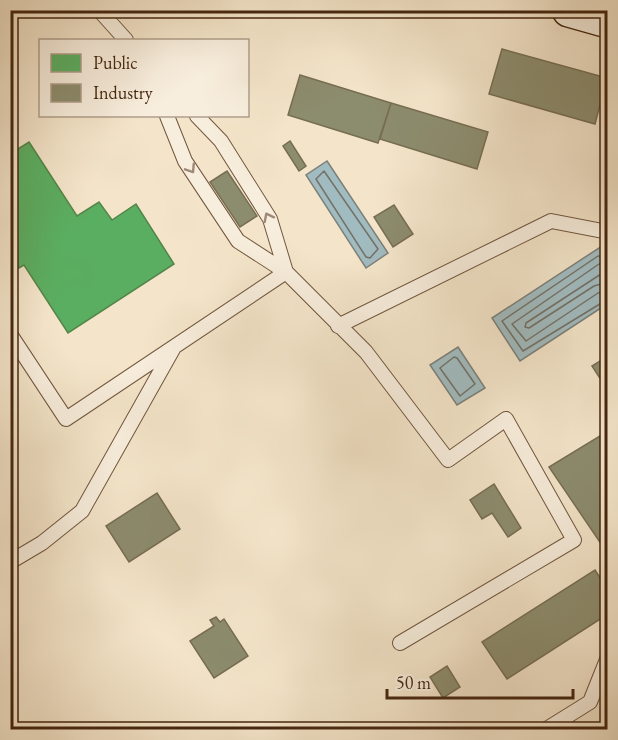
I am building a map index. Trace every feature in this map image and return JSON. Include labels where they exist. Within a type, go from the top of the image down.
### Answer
[{"type":"main road","points":[[569,10],[608,21]]},
{"type":"lane","points":[[99,10],[125,39]]},
{"type":"lane","points":[[167,117],[185,161],[238,241],[286,272],[366,352],[448,460],[506,419],[574,540],[400,643]]},
{"type":"lane","points":[[198,117],[221,141],[270,219],[286,272]]},
{"type":"lane","points":[[338,326],[551,221],[608,232]]},
{"type":"lane","points":[[10,334],[66,419],[286,272]]},
{"type":"lane","points":[[10,562],[42,543],[82,511],[175,347]]},
{"type":"lane","points":[[545,729],[590,702],[608,657]]},
{"type":"water","points":[[327,161],[388,253],[366,268],[306,175]]},
{"type":"water","points":[[602,246],[607,255],[607,304],[520,361],[492,318]]},
{"type":"water","points":[[458,347],[485,388],[457,405],[430,365]]},
{"type":"building: Public","points":[[29,142],[77,216],[99,202],[112,220],[136,204],[174,264],[68,333],[24,265],[19,268],[10,255],[10,154]]},
{"type":"building: Industry","points":[[502,49],[607,78],[595,124],[489,94]]},
{"type":"building: Industry","points":[[300,75],[391,103],[378,143],[288,115]]},
{"type":"building: Industry","points":[[391,103],[488,132],[477,169],[380,139]]},
{"type":"building: Industry","points":[[290,141],[306,166],[299,171],[283,146]]},
{"type":"building: Industry","points":[[227,171],[257,216],[240,227],[210,182]]},
{"type":"building: Industry","points":[[394,205],[413,234],[393,247],[374,217]]},
{"type":"building: Industry","points":[[608,356],[608,385],[605,386],[592,366]]},
{"type":"building: Industry","points":[[608,431],[608,462],[605,463],[608,467],[608,554],[549,467]]},
{"type":"building: Industry","points":[[494,484],[521,528],[508,537],[492,513],[482,519],[470,500]]},
{"type":"building: Industry","points":[[157,493],[180,529],[129,562],[106,526]]},
{"type":"building: Industry","points":[[595,570],[608,590],[608,614],[507,679],[482,642]]},
{"type":"building: Industry","points":[[216,617],[220,622],[224,619],[248,656],[214,678],[190,641],[214,626],[210,620]]},
{"type":"building: Industry","points":[[447,666],[460,687],[443,698],[430,677]]}]
